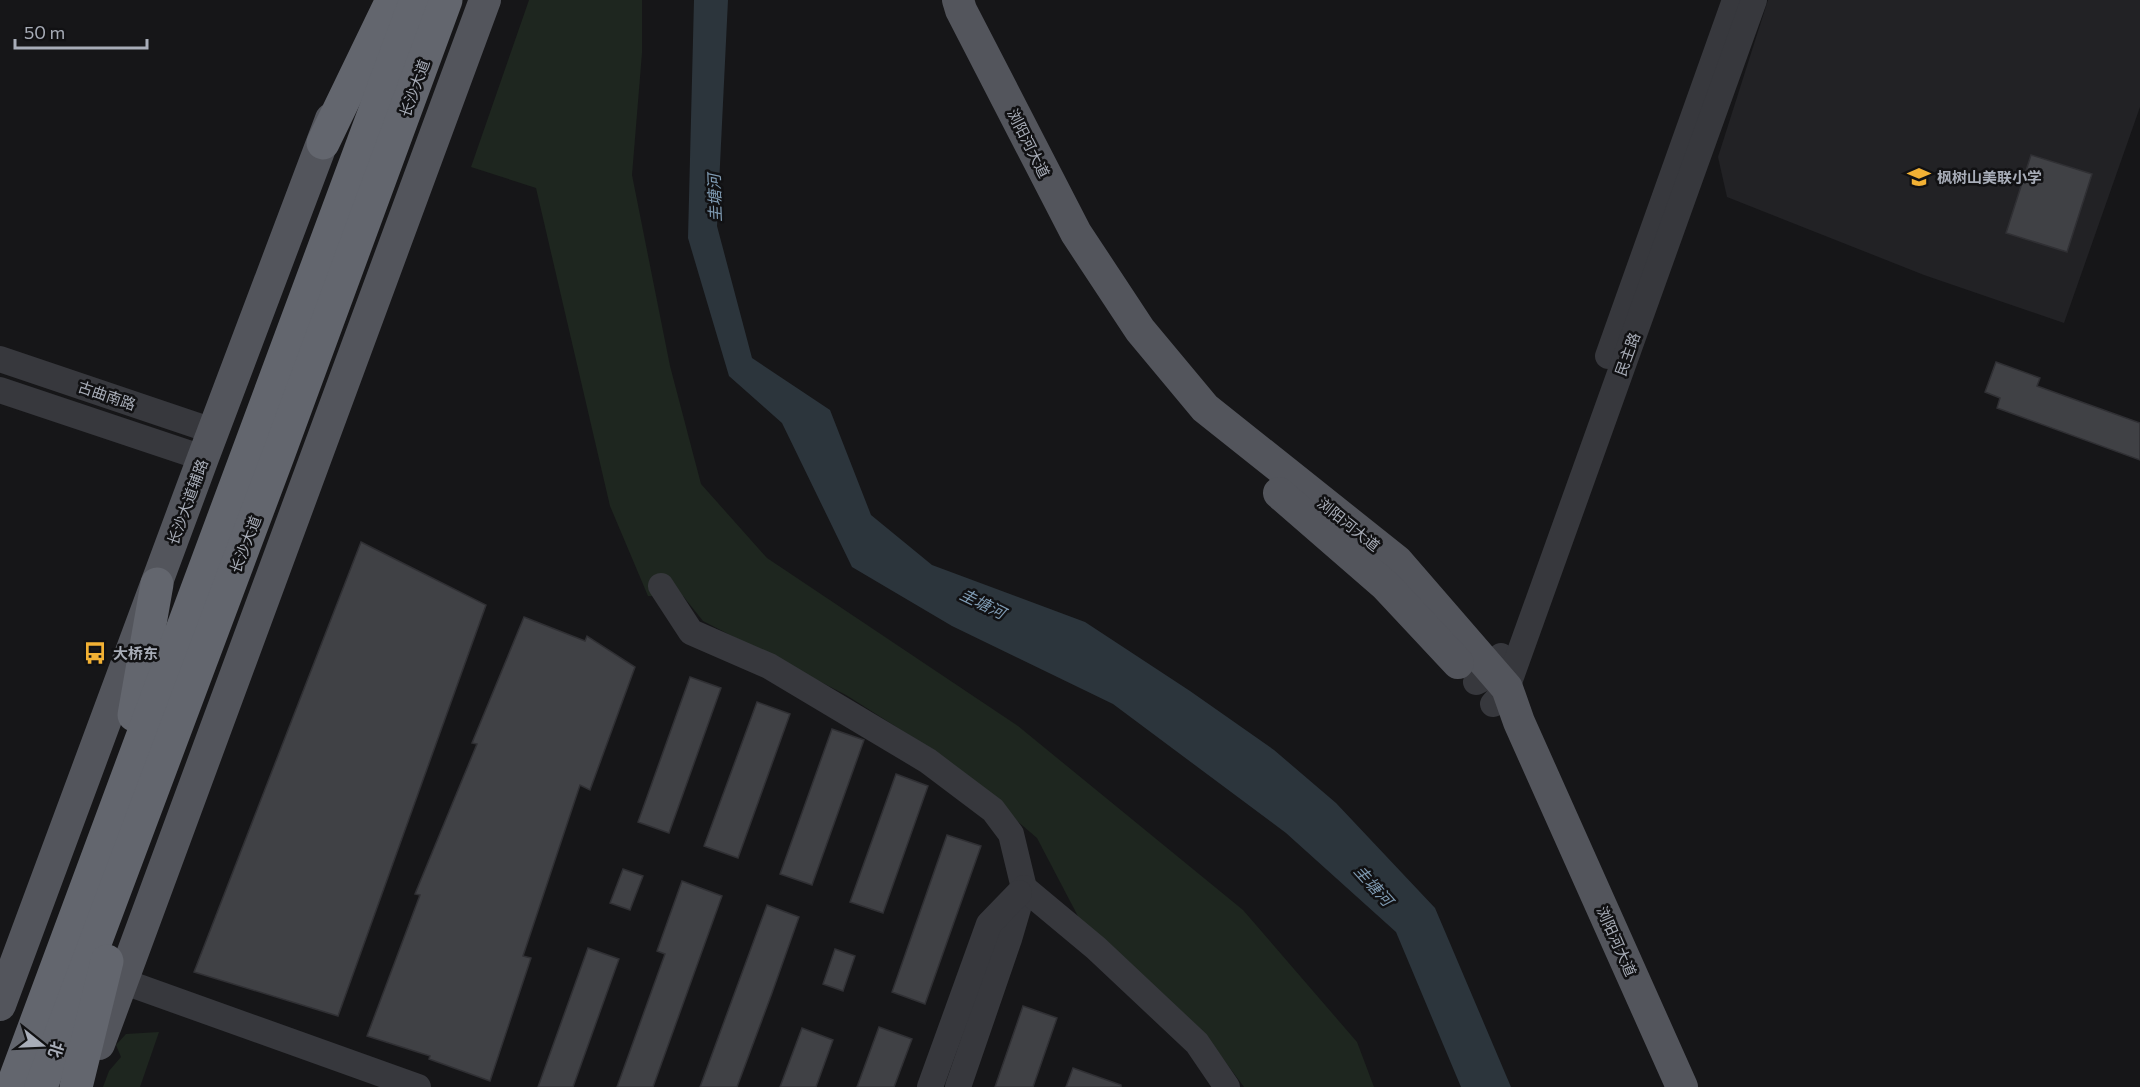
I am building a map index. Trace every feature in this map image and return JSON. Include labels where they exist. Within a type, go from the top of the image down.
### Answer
[{"type":"highway","points":[[323,143],[392,0]]},
{"type":"highway","name":"长沙大道","points":[[12,1087],[133,801],[438,2]]},
{"type":"highway","points":[[76,1087],[133,801],[157,584]]},
{"type":"highway","name":"长沙大道","points":[[41,1087],[133,801]]},
{"type":"main road","name":"长沙大道辅路","points":[[0,1005],[375,0]]},
{"type":"main road","points":[[83,1087],[485,0]]},
{"type":"main road","name":"浏阳河大道","points":[[938,0],[943,15],[1079,276],[1134,354],[1200,424],[1386,586],[1493,687],[1659,1087]]},
{"type":"main road","name":"浏阳河大道","points":[[958,0],[961,10],[1076,233],[1140,330],[1205,408],[1397,561],[1518,722],[1683,1087]]},
{"type":"street","name":"民主路","points":[[1493,687],[1735,0]]},
{"type":"street","name":"民主路","points":[[1493,687],[1754,0]]},
{"type":"street","name":"古曲南路","points":[[0,359],[208,444]]},
{"type":"street","name":"古曲南路","points":[[0,390],[208,444]]},
{"type":"street","points":[[661,586],[691,632],[769,666],[928,761],[993,810],[1011,834],[1024,888],[1009,939],[958,1087]]},
{"type":"street","points":[[930,1087],[989,924],[1024,888]]},
{"type":"street","points":[[1024,888],[1096,948],[1197,1043],[1227,1087]]},
{"type":"street","points":[[122,981],[418,1087]]},
{"type":"shaded area","points":[[529,0],[642,0],[642,53],[632,175],[670,366],[701,484],[767,558],[1018,726],[1243,910],[1357,1042],[1374,1087],[1244,1087],[1209,1040],[1081,922],[1037,838],[939,754],[846,695],[703,621],[683,596],[648,596],[610,506],[536,188],[471,167]]},
{"type":"shaded area","name":"枫树山美联小学","points":[[1768,0],[2140,0],[2140,107],[2064,323],[1924,275],[1727,197],[1718,157]]},
{"type":"shaded area","points":[[159,1032],[140,1087],[103,1087],[109,1071],[121,1057],[116,1045],[126,1034]]},
{"type":"water","name":"圭塘河","points":[[694,0],[728,0],[717,226],[752,358],[830,410],[871,515],[932,565],[1085,622],[1274,750],[1336,803],[1435,908],[1511,1087],[1461,1087],[1396,932],[1286,833],[1113,704],[952,626],[852,567],[782,423],[729,376],[688,238]]},
{"type":"building","points":[[2031,155],[2092,174],[2067,252],[2006,233]]},
{"type":"building","points":[[1996,362],[2040,378],[2037,386],[2140,423],[2140,460],[1997,408],[2000,398],[1985,392]]},
{"type":"building","points":[[361,542],[486,605],[338,1016],[194,972]]},
{"type":"building","points":[[524,617],[585,641],[587,636],[635,667],[590,790],[580,785],[523,956],[531,958],[490,1081],[429,1059],[430,1056],[367,1036],[420,895],[415,894],[477,744],[472,743]]},
{"type":"building","points":[[690,677],[721,688],[669,833],[638,822]]},
{"type":"building","points":[[757,702],[790,714],[738,858],[704,846]]},
{"type":"building","points":[[832,729],[864,740],[812,885],[780,874]]},
{"type":"building","points":[[896,774],[928,786],[883,913],[850,902]]},
{"type":"building","points":[[947,835],[981,846],[925,1004],[892,992]]},
{"type":"building","points":[[623,869],[643,876],[630,910],[610,903]]},
{"type":"building","points":[[682,881],[722,896],[653,1087],[617,1087],[665,954],[657,951]]},
{"type":"building","points":[[767,905],[799,917],[772,993],[737,1087],[700,1087]]},
{"type":"building","points":[[588,948],[619,959],[573,1087],[538,1087]]},
{"type":"building","points":[[835,949],[855,956],[843,991],[823,984]]},
{"type":"building","points":[[1023,1006],[1057,1018],[1033,1087],[995,1087]]},
{"type":"building","points":[[879,1027],[912,1039],[894,1087],[857,1087]]},
{"type":"building","points":[[802,1028],[833,1040],[816,1087],[780,1087]]},
{"type":"building","points":[[1073,1068],[1121,1085],[1121,1087],[1066,1087]]},
{"type":"place","name":"枫树山美联小学","points":[[1919,177]]},
{"type":"place","name":"大桥东","points":[[95,653]]}]
